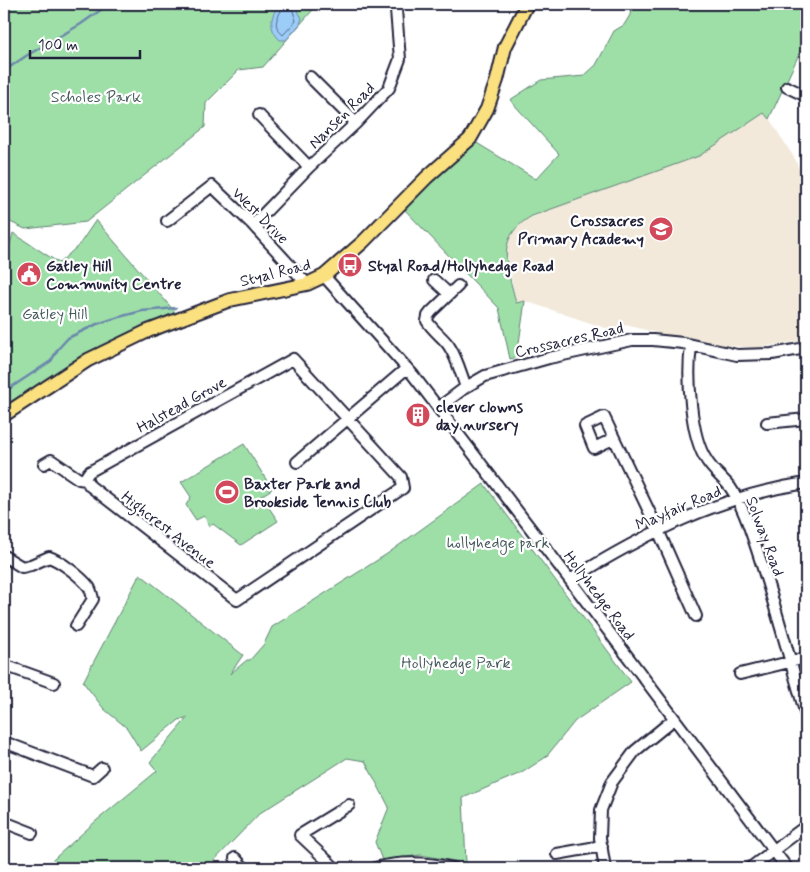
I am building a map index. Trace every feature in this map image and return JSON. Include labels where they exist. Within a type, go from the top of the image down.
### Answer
[{"type":"main road","name":"Styal Road","points":[[4,414],[88,360],[148,331],[230,300],[307,284],[324,276],[363,242],[427,177],[470,140],[487,109],[497,80],[505,47],[525,4]]},
{"type":"street","name":"Nansen Road","points":[[253,226],[309,166],[356,123],[389,88],[400,59],[396,10],[399,4]]},
{"type":"street","points":[[310,77],[356,123]]},
{"type":"street","points":[[787,87],[806,96]]},
{"type":"street","points":[[259,115],[309,166]]},
{"type":"street","name":"West Drive","points":[[167,221],[212,186],[253,226],[307,284]]},
{"type":"street","name":"Hollyhedge Road","points":[[324,276],[407,368],[787,868]]},
{"type":"street","points":[[434,280],[449,294]]},
{"type":"street","points":[[458,286],[431,312],[428,316],[428,321],[439,336],[448,344],[466,387]]},
{"type":"street","name":"Crossacres Road","points":[[438,408],[466,387],[485,376],[632,340],[653,340],[736,355],[754,356],[806,348]]},
{"type":"street","name":"Solway Road","points":[[691,346],[690,379],[693,417],[697,437],[707,462],[729,486],[750,530],[806,715]]},
{"type":"street","name":"Halstead Grove","points":[[86,479],[89,472],[293,359],[348,418]]},
{"type":"street","points":[[297,462],[407,368]]},
{"type":"street","name":"Highcrest Avenue","points":[[44,464],[51,460],[63,466],[78,478],[86,479],[90,486],[238,600],[403,488],[402,477],[348,418]]},
{"type":"street","points":[[767,423],[806,419]]},
{"type":"street","points":[[613,439],[658,530],[696,616]]},
{"type":"street","name":"Mayfair Road","points":[[570,580],[609,555],[658,530],[736,499],[806,483]]},
{"type":"street","points":[[4,556],[22,567],[50,557],[57,560],[82,580],[90,588],[93,599],[76,626]]},
{"type":"street","points":[[740,674],[806,658]]},
{"type":"street","points":[[4,665],[54,683]]},
{"type":"street","points":[[605,868],[601,810],[612,782],[635,751],[674,719]]},
{"type":"street","points":[[4,742],[93,776],[102,768]]},
{"type":"street","points":[[335,868],[297,832],[348,805]]},
{"type":"street","points":[[4,822],[32,833]]},
{"type":"street","points":[[750,868],[806,826]]},
{"type":"street","points":[[557,854],[602,846]]},
{"type":"street","points":[[235,858],[244,868]]},
{"type":"street","points":[[381,867],[409,862],[453,868]]},
{"type":"shaded area","name":"Crossacres Primary Academy","points":[[765,112],[795,159],[806,186],[806,340],[756,348],[722,345],[699,339],[673,337],[626,325],[611,330],[525,301],[516,304],[506,249],[508,240],[513,232],[525,220],[699,156]]},
{"type":"green space","name":"Scholes Park","points":[[4,4],[318,4],[263,67],[239,70],[206,103],[205,127],[86,222],[25,229],[4,219],[4,151],[10,149],[4,123]]},
{"type":"green space","points":[[632,4],[806,4],[806,39],[769,119],[764,113],[699,156],[532,216],[520,225],[512,234],[506,255],[516,303],[525,301],[517,357],[510,359],[499,308],[403,208],[424,186],[475,142],[536,179],[559,154],[510,100],[541,80],[584,76],[596,65],[614,31],[624,25],[630,15]]},
{"type":"green space","name":"Gatley Hill","points":[[96,220],[175,312],[87,353],[4,409],[4,269],[13,233],[59,263],[79,245]]},
{"type":"green space","name":"Baxter Park and Brookside Tennis Club","points":[[244,444],[272,489],[261,496],[278,521],[241,545],[213,524],[210,526],[204,516],[196,520],[186,505],[191,497],[181,482]]},
{"type":"green space","name":"Hollyhedge Park","points":[[484,484],[631,682],[575,721],[546,757],[523,772],[463,798],[466,863],[421,855],[382,860],[375,842],[389,807],[365,761],[347,758],[260,813],[207,868],[44,868],[96,821],[157,771],[150,762],[188,717],[179,720],[141,751],[127,728],[104,709],[83,682],[140,574],[243,655],[230,674],[247,660],[250,660],[264,644],[272,627],[387,554]]},
{"type":"water","points":[[280,4],[294,4],[302,18],[300,24],[286,40],[280,40],[272,27],[272,17]]},
{"type":"waterway","points":[[4,71],[81,24],[109,4]]},
{"type":"waterway","points":[[4,392],[51,361],[58,349],[68,338],[97,324],[119,317],[142,311],[176,308]]},
{"type":"place","name":"Crossacres Primary Academy","points":[[661,229]]},
{"type":"place","name":"Styal Road/Hollyhedge Road","points":[[350,265]]},
{"type":"place","name":"Gatley Hill Community Centre","points":[[29,274]]},
{"type":"place","name":"clever clowns day nursery","points":[[418,415]]},
{"type":"place","name":"Baxter Park and Brookside Tennis Club","points":[[227,492]]},
{"type":"park label","name":"hollyhedge park","points":[[498,542]]}]
